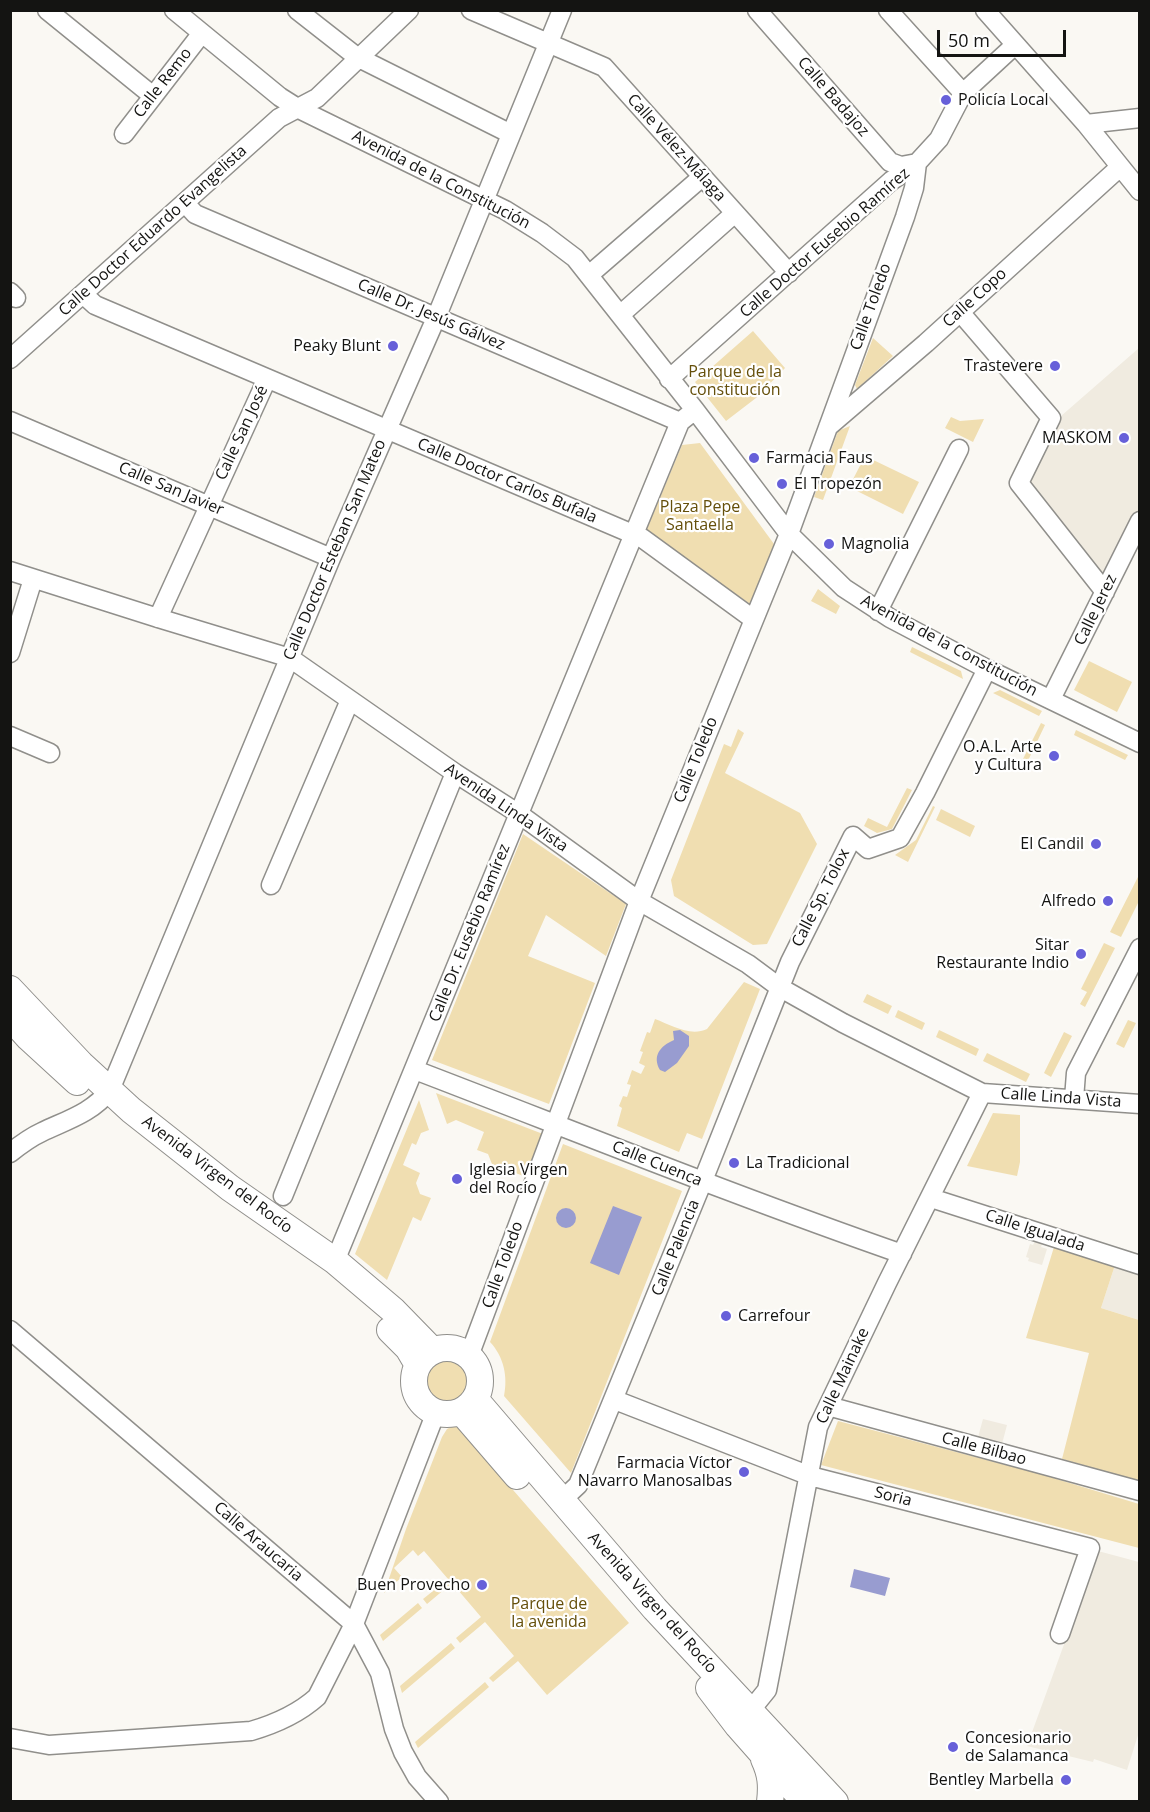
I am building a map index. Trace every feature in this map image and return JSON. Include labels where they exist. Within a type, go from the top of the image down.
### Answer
[{"type":"street","points":[[47,10],[153,96]]},
{"type":"street","name":"Avenida de la Constitución","points":[[174,10],[280,97],[505,210],[575,258],[789,534],[844,588],[878,611],[987,669],[1140,743]]},
{"type":"street","points":[[297,10],[357,57],[511,134]]},
{"type":"street","name":"Calle Doctor Eduardo Evangelista","points":[[10,359],[279,118],[317,98],[357,57],[409,10]]},
{"type":"street","name":"Calle Vélez-Málaga","points":[[471,10],[548,45],[604,67],[789,273]]},
{"type":"street","name":"Calle Doctor Esteban San Mateo","points":[[105,1096],[331,558],[436,318],[562,10]]},
{"type":"street","name":"Calle Badajoz","points":[[757,10],[890,162],[902,166],[917,163]]},
{"type":"street","points":[[888,10],[963,93]]},
{"type":"street","points":[[985,10],[1086,124],[1140,191]]},
{"type":"street","name":"Calle Remo","points":[[124,134],[202,33]]},
{"type":"street","name":"Calle Doctor Eusebio Ramírez","points":[[669,379],[891,181],[917,163],[939,139],[963,93],[1015,45]]},
{"type":"street","points":[[1086,124],[1140,118]]},
{"type":"street","name":"Calle Toledo","points":[[469,1356],[639,901],[789,534],[905,217],[914,188],[917,163]]},
{"type":"street","name":"Calle Copo","points":[[827,427],[926,343],[1120,166]]},
{"type":"street","points":[[588,275],[702,177]]},
{"type":"street","name":"Calle Dr. Jesús Gálvez","points":[[185,203],[195,214],[680,422]]},
{"type":"street","points":[[620,315],[735,213]]},
{"type":"street","name":"Calle Doctor Carlos Bufala","points":[[83,294],[95,304],[642,538],[753,619]]},
{"type":"street","points":[[960,312],[1051,418],[1019,483],[1105,592]]},
{"type":"street","name":"Calle San José","points":[[158,618],[267,379]]},
{"type":"street","name":"Calle Dr. Eusebio Ramírez","points":[[335,1261],[680,422],[695,410]]},
{"type":"street","name":"Calle San Javier","points":[[10,421],[331,558]]},
{"type":"street","points":[[878,611],[959,449]]},
{"type":"street","name":"Calle Jerez","points":[[1051,699],[1140,520]]},
{"type":"street","name":"Avenida Linda Vista","points":[[10,570],[290,658],[455,773],[519,814],[639,901],[748,964],[779,987],[843,1023],[982,1093]]},
{"type":"street","points":[[10,653],[33,579]]},
{"type":"street","name":"Calle Sp. Tolox","points":[[779,987],[853,836],[868,849],[900,838],[987,669]]},
{"type":"street","points":[[271,885],[350,700]]},
{"type":"street","points":[[10,736],[50,753]]},
{"type":"street","points":[[283,1196],[455,773]]},
{"type":"street","points":[[1074,1099],[1076,1073],[1140,948]]},
{"type":"street","name":"Calle Palencia","points":[[561,1501],[578,1485],[615,1400],[779,987]]},
{"type":"street","name":"Avenida Virgen del Rocío","points":[[10,989],[81,1064],[105,1096],[131,1110],[230,1188],[335,1261],[394,1311],[425,1358]]},
{"type":"street","name":"Avenida Virgen del Rocío","points":[[10,1017],[29,1038],[105,1096],[209,1192],[328,1277],[408,1348],[425,1358]]},
{"type":"street","name":"Calle Cuenca","points":[[415,1070],[556,1123],[702,1183],[902,1254]]},
{"type":"street","name":"Calle Linda Vista","points":[[982,1093],[1140,1104]]},
{"type":"street","name":"Calle Mainake","points":[[750,1711],[767,1690],[810,1476],[816,1435],[828,1406],[982,1093]]},
{"type":"street","points":[[10,1153],[40,1133],[88,1111],[105,1096]]},
{"type":"street","name":"Calle Igualada","points":[[931,1198],[1140,1264]]},
{"type":"street","name":"Calle Araucaria","points":[[10,1330],[354,1624],[380,1673],[394,1729],[403,1752],[417,1777],[439,1802]]},
{"type":"street","points":[[10,1738],[49,1745],[251,1731],[282,1721],[308,1705],[317,1697],[354,1624],[457,1407],[480,1380],[477,1367],[469,1356],[452,1348],[425,1358],[414,1381],[418,1397],[429,1408],[457,1407]]},
{"type":"street","name":"Soria","points":[[615,1400],[810,1476],[1090,1548],[1060,1634]]},
{"type":"street","name":"Calle Bilbao","points":[[828,1406],[1140,1491]]},
{"type":"street","name":"Avenida Virgen del Rocío","points":[[457,1407],[561,1501],[655,1609],[835,1802]]},
{"type":"street","name":"Avenida Virgen del Rocío","points":[[457,1407],[638,1612],[714,1693],[791,1796]]},
{"type":"street","points":[[750,1711],[756,1728],[792,1769],[794,1777],[791,1796]]},
{"type":"street","points":[[761,1753],[770,1772],[772,1785],[770,1802]]},
{"type":"street","points":[[791,1796],[799,1784],[806,1785],[822,1802]]},
{"type":"shaded area","points":[[1139,348],[1139,521],[1105,592],[1019,483],[1045,430]]},
{"type":"shaded area","points":[[1035,1241],[1047,1249],[1042,1265],[1028,1261],[1029,1258],[1026,1257],[1030,1244],[1033,1245]]},
{"type":"shaded area","points":[[1115,1265],[1139,1273],[1139,1320],[1101,1308]]},
{"type":"shaded area","points":[[983,1419],[1007,1425],[1002,1444],[978,1437]]},
{"type":"shaded area","points":[[1098,1551],[1139,1562],[1139,1732],[1127,1770],[1094,1759],[1093,1762],[1027,1746]]},
{"type":"green space","name":"Parque de la constitución","points":[[753,331],[785,368],[756,398],[726,421],[695,382]]},
{"type":"green space","points":[[873,338],[893,356],[857,389],[855,385]]},
{"type":"green space","points":[[951,417],[960,421],[984,419],[973,442],[945,428]]},
{"type":"green space","points":[[850,426],[823,500],[814,497],[838,431]]},
{"type":"green space","name":"Plaza Pepe Santaella","points":[[700,443],[774,544],[750,604],[646,531],[682,445]]},
{"type":"green space","points":[[865,456],[919,482],[903,514],[849,487]]},
{"type":"green space","points":[[818,589],[840,606],[836,614],[811,601]]},
{"type":"green space","points":[[912,647],[961,671],[963,679],[910,652]]},
{"type":"green space","points":[[1089,661],[1132,682],[1117,712],[1074,690]]},
{"type":"green space","points":[[1000,690],[1042,711],[1039,716],[993,693]]},
{"type":"green space","points":[[1041,723],[1045,725],[1025,767],[1020,765]]},
{"type":"green space","points":[[738,729],[744,733],[725,773],[800,813],[817,844],[767,944],[753,945],[674,896],[671,880],[724,744],[731,747]]},
{"type":"green space","points":[[1076,730],[1128,755],[1125,760],[1074,735]]},
{"type":"green space","points":[[907,788],[912,790],[892,829],[877,833],[864,826],[868,818],[887,827]]},
{"type":"green space","points":[[933,806],[935,807],[908,862],[895,855],[916,840]]},
{"type":"green space","points":[[941,809],[975,826],[970,837],[936,820]]},
{"type":"green space","points":[[523,834],[626,904],[606,956],[546,915],[528,956],[595,983],[549,1104],[432,1060]]},
{"type":"green space","points":[[1139,875],[1139,901],[1121,937],[1110,932]]},
{"type":"green space","points":[[1104,943],[1115,948],[1085,1007],[1080,1004],[1087,992],[1081,989]]},
{"type":"green space","points":[[744,982],[760,989],[702,1139],[687,1133],[679,1152],[617,1126],[622,1108],[619,1106],[623,1096],[627,1097],[631,1085],[627,1084],[632,1070],[641,1074],[645,1066],[639,1063],[643,1052],[640,1051],[655,1019],[687,1031],[707,1029]]},
{"type":"green space","points":[[867,994],[892,1006],[888,1014],[863,1002]]},
{"type":"green space","points":[[898,1010],[925,1023],[922,1030],[895,1017]]},
{"type":"green space","points":[[1128,1020],[1136,1023],[1124,1048],[1116,1044]]},
{"type":"green space","points":[[939,1030],[979,1049],[976,1056],[936,1037]]},
{"type":"green space","points":[[1064,1032],[1072,1036],[1051,1077],[1044,1073]]},
{"type":"green space","points":[[987,1053],[1030,1074],[1026,1082],[983,1061]]},
{"type":"green space","points":[[436,1093],[543,1134],[526,1177],[492,1164],[488,1154],[477,1150],[484,1132],[456,1120],[447,1124]]},
{"type":"green space","points":[[419,1100],[429,1130],[421,1133],[416,1145],[412,1143],[403,1165],[420,1173],[416,1183],[420,1194],[431,1198],[421,1221],[413,1217],[387,1280],[355,1254]]},
{"type":"green space","points":[[993,1113],[1020,1115],[1020,1162],[1017,1176],[967,1166]]},
{"type":"green space","points":[[563,1144],[682,1191],[571,1473],[504,1396],[504,1368],[499,1354],[490,1342]]},
{"type":"green space","points":[[1054,1247],[1115,1265],[1101,1308],[1139,1320],[1139,1481],[1062,1459],[1089,1353],[1026,1338]]},
{"type":"green space","points":[[448,1358],[463,1365],[470,1380],[463,1395],[448,1402],[433,1395],[426,1380],[433,1365]]},
{"type":"green space","points":[[838,1421],[1040,1474],[1139,1504],[1139,1548],[821,1465]]},
{"type":"green space","name":"Parque de la avenida","points":[[453,1426],[459,1428],[629,1623],[547,1695],[518,1661],[493,1682],[489,1678],[514,1656],[485,1622],[460,1643],[456,1638],[481,1617],[452,1583],[427,1604],[423,1599],[448,1579],[424,1551],[418,1556],[413,1550],[394,1568],[402,1577],[384,1593],[442,1437],[447,1429]]},
{"type":"green space","points":[[418,1603],[422,1608],[383,1641],[380,1635]]},
{"type":"green space","points":[[451,1643],[455,1648],[402,1693],[400,1686]]},
{"type":"green space","points":[[485,1682],[489,1687],[418,1748],[415,1742]]},
{"type":"water","points":[[680,1030],[689,1036],[689,1046],[677,1063],[665,1072],[660,1070],[657,1056],[661,1048],[674,1040],[673,1031]]},
{"type":"water","points":[[613,1206],[642,1217],[619,1275],[590,1263]]},
{"type":"water","points":[[562,1208],[570,1208],[576,1214],[576,1222],[570,1228],[562,1228],[556,1222],[556,1214]]},
{"type":"water","points":[[854,1569],[890,1578],[885,1596],[850,1587]]},
{"type":"place","name":"Policía Local","points":[[946,100]]},
{"type":"place","name":"Peaky Blunt","points":[[393,346]]},
{"type":"place","name":"Trastevere","points":[[1055,366]]},
{"type":"place","name":"MASKOM","points":[[1124,438]]},
{"type":"place","name":"Farmacia Faus","points":[[754,458]]},
{"type":"place","name":"El Tropezón","points":[[782,484]]},
{"type":"place","name":"Magnolia","points":[[829,544]]},
{"type":"place","name":"O.A.L. Arte y Cultura","points":[[1054,756]]},
{"type":"place","name":"El Candil","points":[[1096,844]]},
{"type":"place","name":"Alfredo","points":[[1108,901]]},
{"type":"place","name":"Sitar Restaurante Indio","points":[[1081,954]]},
{"type":"place","name":"La Tradicional","points":[[734,1163]]},
{"type":"place","name":"Iglesia Virgen del Rocío","points":[[457,1179]]},
{"type":"place","name":"Carrefour","points":[[726,1316]]},
{"type":"place","name":"Farmacia Víctor Navarro Manosalbas","points":[[744,1472]]},
{"type":"place","name":"Buen Provecho","points":[[482,1585]]},
{"type":"place","name":"Concesionario de Salamanca","points":[[953,1747]]},
{"type":"place","name":"Bentley Marbella","points":[[1066,1780]]}]
